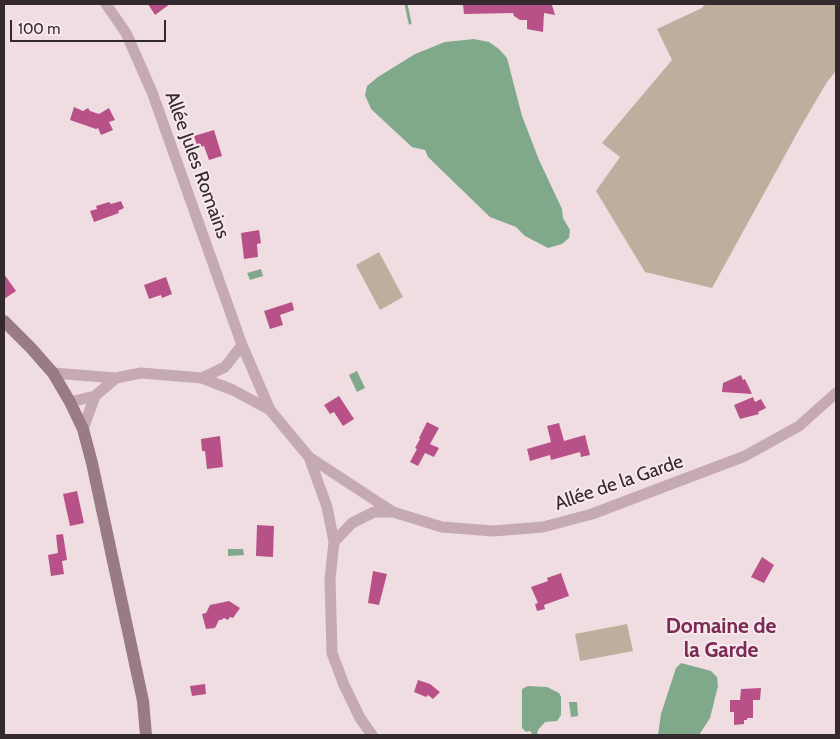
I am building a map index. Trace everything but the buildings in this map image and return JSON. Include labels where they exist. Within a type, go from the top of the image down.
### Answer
[{"type":"main road","points":[[6,323],[32,348],[53,373],[83,429],[144,701],[146,735]]},
{"type":"street","name":"Allée Jules Romains","points":[[106,4],[126,33],[152,92],[242,345],[270,410]]},
{"type":"street","points":[[202,378],[226,367],[242,345]]},
{"type":"street","name":"Allée de la Garde","points":[[53,373],[116,378],[141,373],[202,378],[233,390],[270,410],[309,457],[393,512],[442,527],[493,531],[544,527],[592,514],[745,456],[799,426],[836,393]]},
{"type":"street","name":"Allée de la Garde","points":[[70,402],[95,396],[116,378]]},
{"type":"street","name":"Allée de la Garde","points":[[83,429],[95,396]]},
{"type":"street","name":"Allée de la Garde","points":[[309,457],[327,507],[334,542],[330,579],[332,653],[344,685],[360,718],[372,735]]},
{"type":"street","name":"Allée de la Garde","points":[[334,542],[352,523],[374,512],[393,512]]},
{"type":"shaded area","points":[[705,4],[836,4],[836,71],[827,82],[800,128],[712,288],[645,272],[596,191],[620,157],[602,143],[672,60],[657,29],[702,8]]},
{"type":"shaded area","points":[[474,39],[489,42],[507,58],[522,116],[539,160],[562,209],[563,218],[570,230],[569,238],[562,244],[548,248],[525,236],[516,227],[490,217],[428,157],[425,150],[412,147],[371,109],[365,95],[367,86],[378,77],[415,54],[445,42]]},
{"type":"shaded area","points":[[379,252],[403,297],[380,310],[356,265]]},
{"type":"shaded area","points":[[261,269],[263,276],[250,280],[247,273]]},
{"type":"shaded area","points":[[357,371],[365,388],[357,392],[349,375]]},
{"type":"shaded area","points":[[228,549],[243,549],[244,555],[228,556]]},
{"type":"shaded area","points":[[627,624],[633,651],[580,661],[575,634]]},
{"type":"shaded area","points":[[681,663],[711,671],[717,677],[718,686],[710,718],[699,735],[658,735],[661,714],[676,668]]},
{"type":"shaded area","points":[[528,686],[547,687],[559,693],[561,697],[561,715],[557,721],[545,722],[538,730],[537,735],[533,735],[530,731],[526,732],[522,728],[522,689]]},
{"type":"shaded area","points":[[569,702],[577,702],[578,716],[571,717]]},
{"type":"waterway","points":[[406,4],[410,23]]},
{"type":"district","name":"Domaine de la Garde","points":[[721,639]]}]
